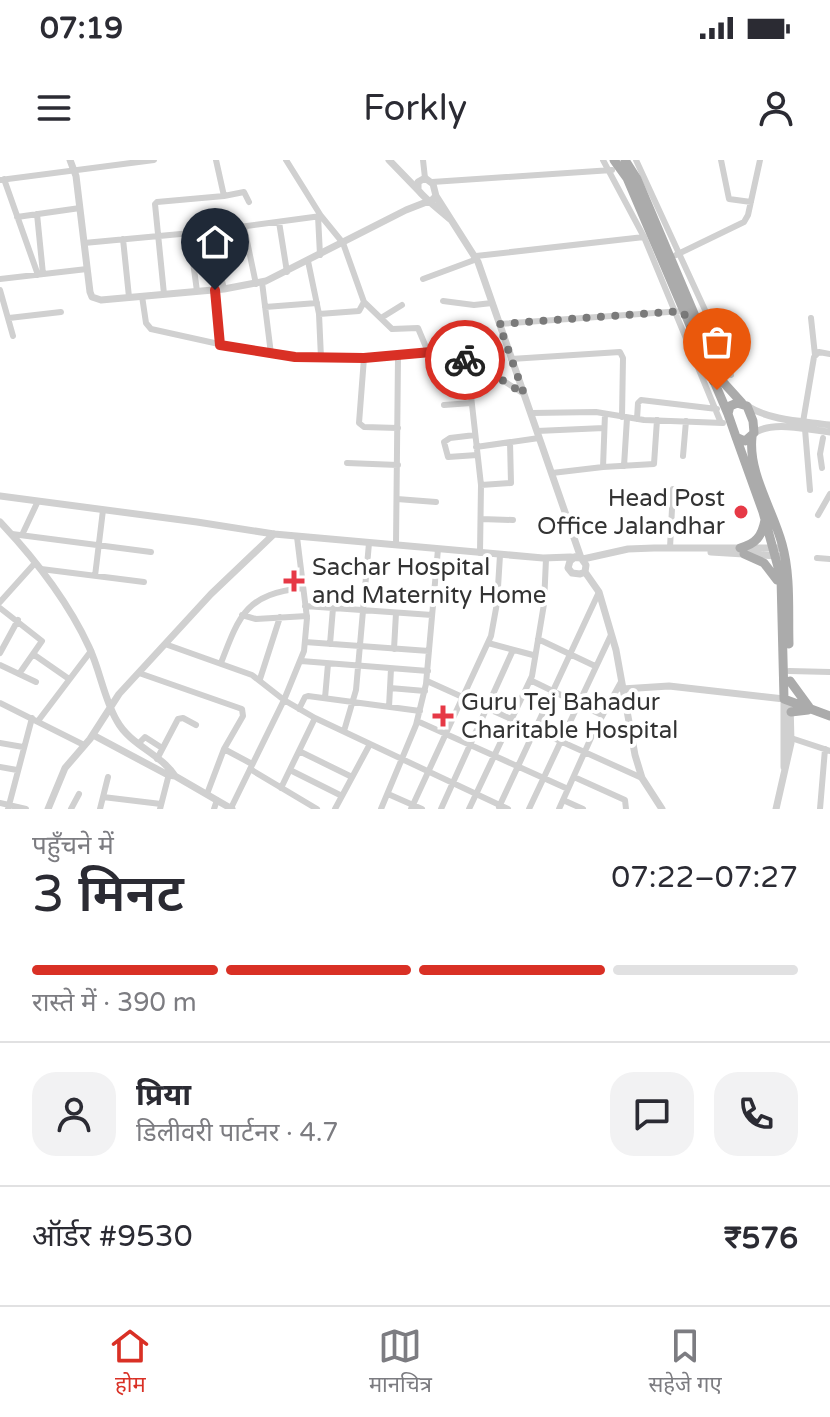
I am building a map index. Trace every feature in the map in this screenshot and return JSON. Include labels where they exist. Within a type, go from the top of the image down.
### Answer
[{"type":"main road","points":[[618,164],[678,311],[736,437],[788,575],[789,704]]},
{"type":"main road","points":[[618,164],[637,179],[674,256],[723,382],[744,404],[753,421],[753,456],[779,552],[789,704]]},
{"type":"main road","points":[[724,415],[733,403],[744,404]]},
{"type":"main road","points":[[736,437],[745,441],[753,435]]},
{"type":"main road","points":[[765,518],[761,534],[742,551],[764,563],[781,586]]},
{"type":"main road","points":[[790,676],[815,710]]},
{"type":"main road","points":[[789,704],[830,716]]},
{"type":"street","points":[[70,160],[74,169],[92,297],[101,300],[259,283],[287,272],[406,210],[426,189],[618,164]]},
{"type":"street","points":[[40,274],[2,180],[154,160]]},
{"type":"street","points":[[216,160],[224,196]]},
{"type":"street","points":[[286,160],[319,216],[343,243],[364,302],[392,329],[418,328],[428,352]]},
{"type":"street","points":[[389,160],[405,178],[426,189],[477,258],[572,537],[575,574],[607,554]]},
{"type":"street","points":[[423,160],[426,189]]},
{"type":"street","points":[[603,160],[618,164]]},
{"type":"street","points":[[636,160],[674,256],[711,323],[731,375]]},
{"type":"street","points":[[721,160],[729,199],[751,202]]},
{"type":"street","points":[[674,256],[741,224],[748,215],[760,160]]},
{"type":"street","points":[[164,294],[154,206],[157,202],[244,192],[249,202]]},
{"type":"street","points":[[17,217],[80,208]]},
{"type":"street","points":[[37,214],[40,274]]},
{"type":"street","points":[[84,243],[210,231],[319,216]]},
{"type":"street","points":[[319,216],[320,255]]},
{"type":"street","points":[[279,222],[287,272]]},
{"type":"street","points":[[244,227],[265,307],[271,354]]},
{"type":"street","points":[[210,231],[220,289],[220,345]]},
{"type":"street","points":[[189,233],[197,291]]},
{"type":"street","points":[[423,279],[477,258],[648,237]]},
{"type":"street","points":[[123,239],[129,297]]},
{"type":"street","points":[[308,261],[319,314],[321,358]]},
{"type":"street","points":[[0,279],[87,269]]},
{"type":"street","points":[[0,292],[13,336]]},
{"type":"street","points":[[142,296],[148,328],[271,354],[364,358],[428,352],[467,360],[524,394]]},
{"type":"street","points":[[443,301],[474,305],[492,303]]},
{"type":"street","points":[[319,314],[359,311],[364,302]]},
{"type":"street","points":[[265,307],[317,303]]},
{"type":"street","points":[[381,318],[402,305]]},
{"type":"street","points":[[499,324],[678,311]]},
{"type":"street","points":[[9,318],[61,312]]},
{"type":"street","points":[[810,490],[807,427],[815,355],[811,318]]},
{"type":"street","points":[[511,359],[620,352],[623,358],[624,466]]},
{"type":"street","points":[[815,355],[819,352],[830,354]]},
{"type":"street","points":[[396,545],[398,357]]},
{"type":"street","points":[[364,358],[359,423],[364,427],[398,428]]},
{"type":"street","points":[[467,360],[481,485],[480,553]]},
{"type":"street","points":[[637,419],[641,400],[724,415]]},
{"type":"street","points":[[444,405],[471,403]]},
{"type":"street","points":[[744,404],[761,414],[807,427],[828,438],[820,454],[822,468]]},
{"type":"street","points":[[532,413],[605,414],[686,421],[724,415]]},
{"type":"street","points":[[603,467],[605,414]]},
{"type":"street","points":[[552,473],[656,463],[657,420]]},
{"type":"street","points":[[683,456],[686,421]]},
{"type":"street","points":[[753,435],[762,428],[773,426],[830,425]]},
{"type":"street","points":[[476,447],[538,434],[604,428]]},
{"type":"street","points":[[475,435],[450,438],[444,442],[448,457],[477,455]]},
{"type":"street","points":[[481,485],[511,483],[510,442]]},
{"type":"street","points":[[347,463],[398,465]]},
{"type":"street","points":[[670,548],[673,489]]},
{"type":"street","points":[[818,515],[830,494]]},
{"type":"street","points":[[0,496],[297,537],[544,559],[575,560],[628,549],[779,552]]},
{"type":"street","points":[[397,499],[436,502]]},
{"type":"street","points":[[22,535],[38,501]]},
{"type":"street","points":[[95,576],[103,510]]},
{"type":"street","points":[[481,519],[513,520]]},
{"type":"street","points":[[0,522],[37,566],[74,620],[91,651],[118,724],[171,773]]},
{"type":"street","points":[[12,534],[151,552]]},
{"type":"street","points":[[49,809],[65,768],[93,735],[111,706],[211,594],[274,534]]},
{"type":"street","points":[[93,735],[171,773],[231,809],[301,661],[307,616],[297,537]]},
{"type":"street","points":[[344,731],[354,702],[369,543]]},
{"type":"street","points":[[381,809],[403,759],[425,691],[438,549]]},
{"type":"street","points":[[412,807],[488,643],[497,603],[500,555]]},
{"type":"street","points":[[817,558],[830,559]]},
{"type":"street","points":[[469,809],[533,672],[533,655],[544,604],[544,559]]},
{"type":"street","points":[[575,560],[599,592],[642,778],[654,805],[662,809]]},
{"type":"street","points":[[37,566],[144,582]]},
{"type":"street","points":[[19,674],[42,641],[0,605],[37,566]]},
{"type":"street","points":[[221,663],[242,615],[270,593],[303,588]]},
{"type":"street","points":[[499,807],[599,592]]},
{"type":"street","points":[[305,606],[432,615]]},
{"type":"street","points":[[330,644],[333,608]]},
{"type":"street","points":[[394,649],[396,613]]},
{"type":"street","points":[[242,615],[256,619],[307,616]]},
{"type":"street","points":[[260,679],[280,617]]},
{"type":"street","points":[[0,653],[18,620]]},
{"type":"street","points":[[529,809],[611,635]]},
{"type":"street","points":[[538,639],[595,666]]},
{"type":"street","points":[[305,642],[429,651]]},
{"type":"street","points":[[488,643],[533,655]]},
{"type":"street","points":[[165,644],[260,679],[284,700],[315,718],[508,809]]},
{"type":"street","points":[[441,809],[513,650]]},
{"type":"street","points":[[9,807],[23,747],[35,720],[91,651]]},
{"type":"street","points":[[33,654],[69,679]]},
{"type":"street","points":[[301,661],[428,671]]},
{"type":"street","points":[[325,698],[328,664]]},
{"type":"street","points":[[0,665],[36,682]]},
{"type":"street","points":[[389,707],[391,669]]},
{"type":"street","points":[[790,676],[830,672]]},
{"type":"street","points":[[139,673],[242,709],[243,716],[224,749],[207,794]]},
{"type":"street","points":[[530,680],[602,715]]},
{"type":"street","points":[[427,681],[642,778]]},
{"type":"street","points":[[621,686],[669,686],[789,704]]},
{"type":"street","points":[[559,809],[602,715],[621,686]]},
{"type":"street","points":[[390,688],[425,691]]},
{"type":"street","points":[[299,709],[306,696],[420,711]]},
{"type":"street","points":[[0,703],[84,745]]},
{"type":"street","points":[[784,767],[791,738],[789,704]]},
{"type":"street","points":[[778,807],[789,704]]},
{"type":"street","points":[[157,759],[178,719],[183,718],[196,725]]},
{"type":"street","points":[[281,788],[315,718]]},
{"type":"street","points":[[417,721],[568,789]]},
{"type":"street","points":[[138,744],[145,737],[159,746]]},
{"type":"street","points":[[791,738],[828,750],[820,809]]},
{"type":"street","points":[[0,743],[23,747]]},
{"type":"street","points":[[335,809],[370,744]]},
{"type":"street","points":[[224,749],[317,809]]},
{"type":"street","points":[[299,751],[352,777]]},
{"type":"street","points":[[0,767],[17,770]]},
{"type":"street","points":[[290,770],[342,796]]},
{"type":"street","points":[[103,797],[161,806],[171,773]]},
{"type":"street","points":[[106,809],[100,809],[108,777]]},
{"type":"street","points":[[574,777],[625,800],[628,809]]},
{"type":"street","points":[[71,809],[79,794]]},
{"type":"street","points":[[388,794],[422,809]]},
{"type":"street","points":[[214,809],[217,800]]},
{"type":"street","points":[[563,800],[583,809]]},
{"type":"street","points":[[0,803],[26,809]]},
{"type":"way so far","points":[[465,360],[482,367],[524,394],[499,324],[683,311],[717,390]]},
{"type":"place","name":"Head Post Office Jalandhar","points":[[741,512]]},
{"type":"place","name":"Sachar Hospital and Maternity Home","points":[[294,581]]},
{"type":"place","name":"Guru Tej Bahadur Charitable Hospital","points":[[443,716]]},
{"type":"route","points":[[215,290],[220,345],[295,357],[398,357],[431,352],[465,360]]}]
